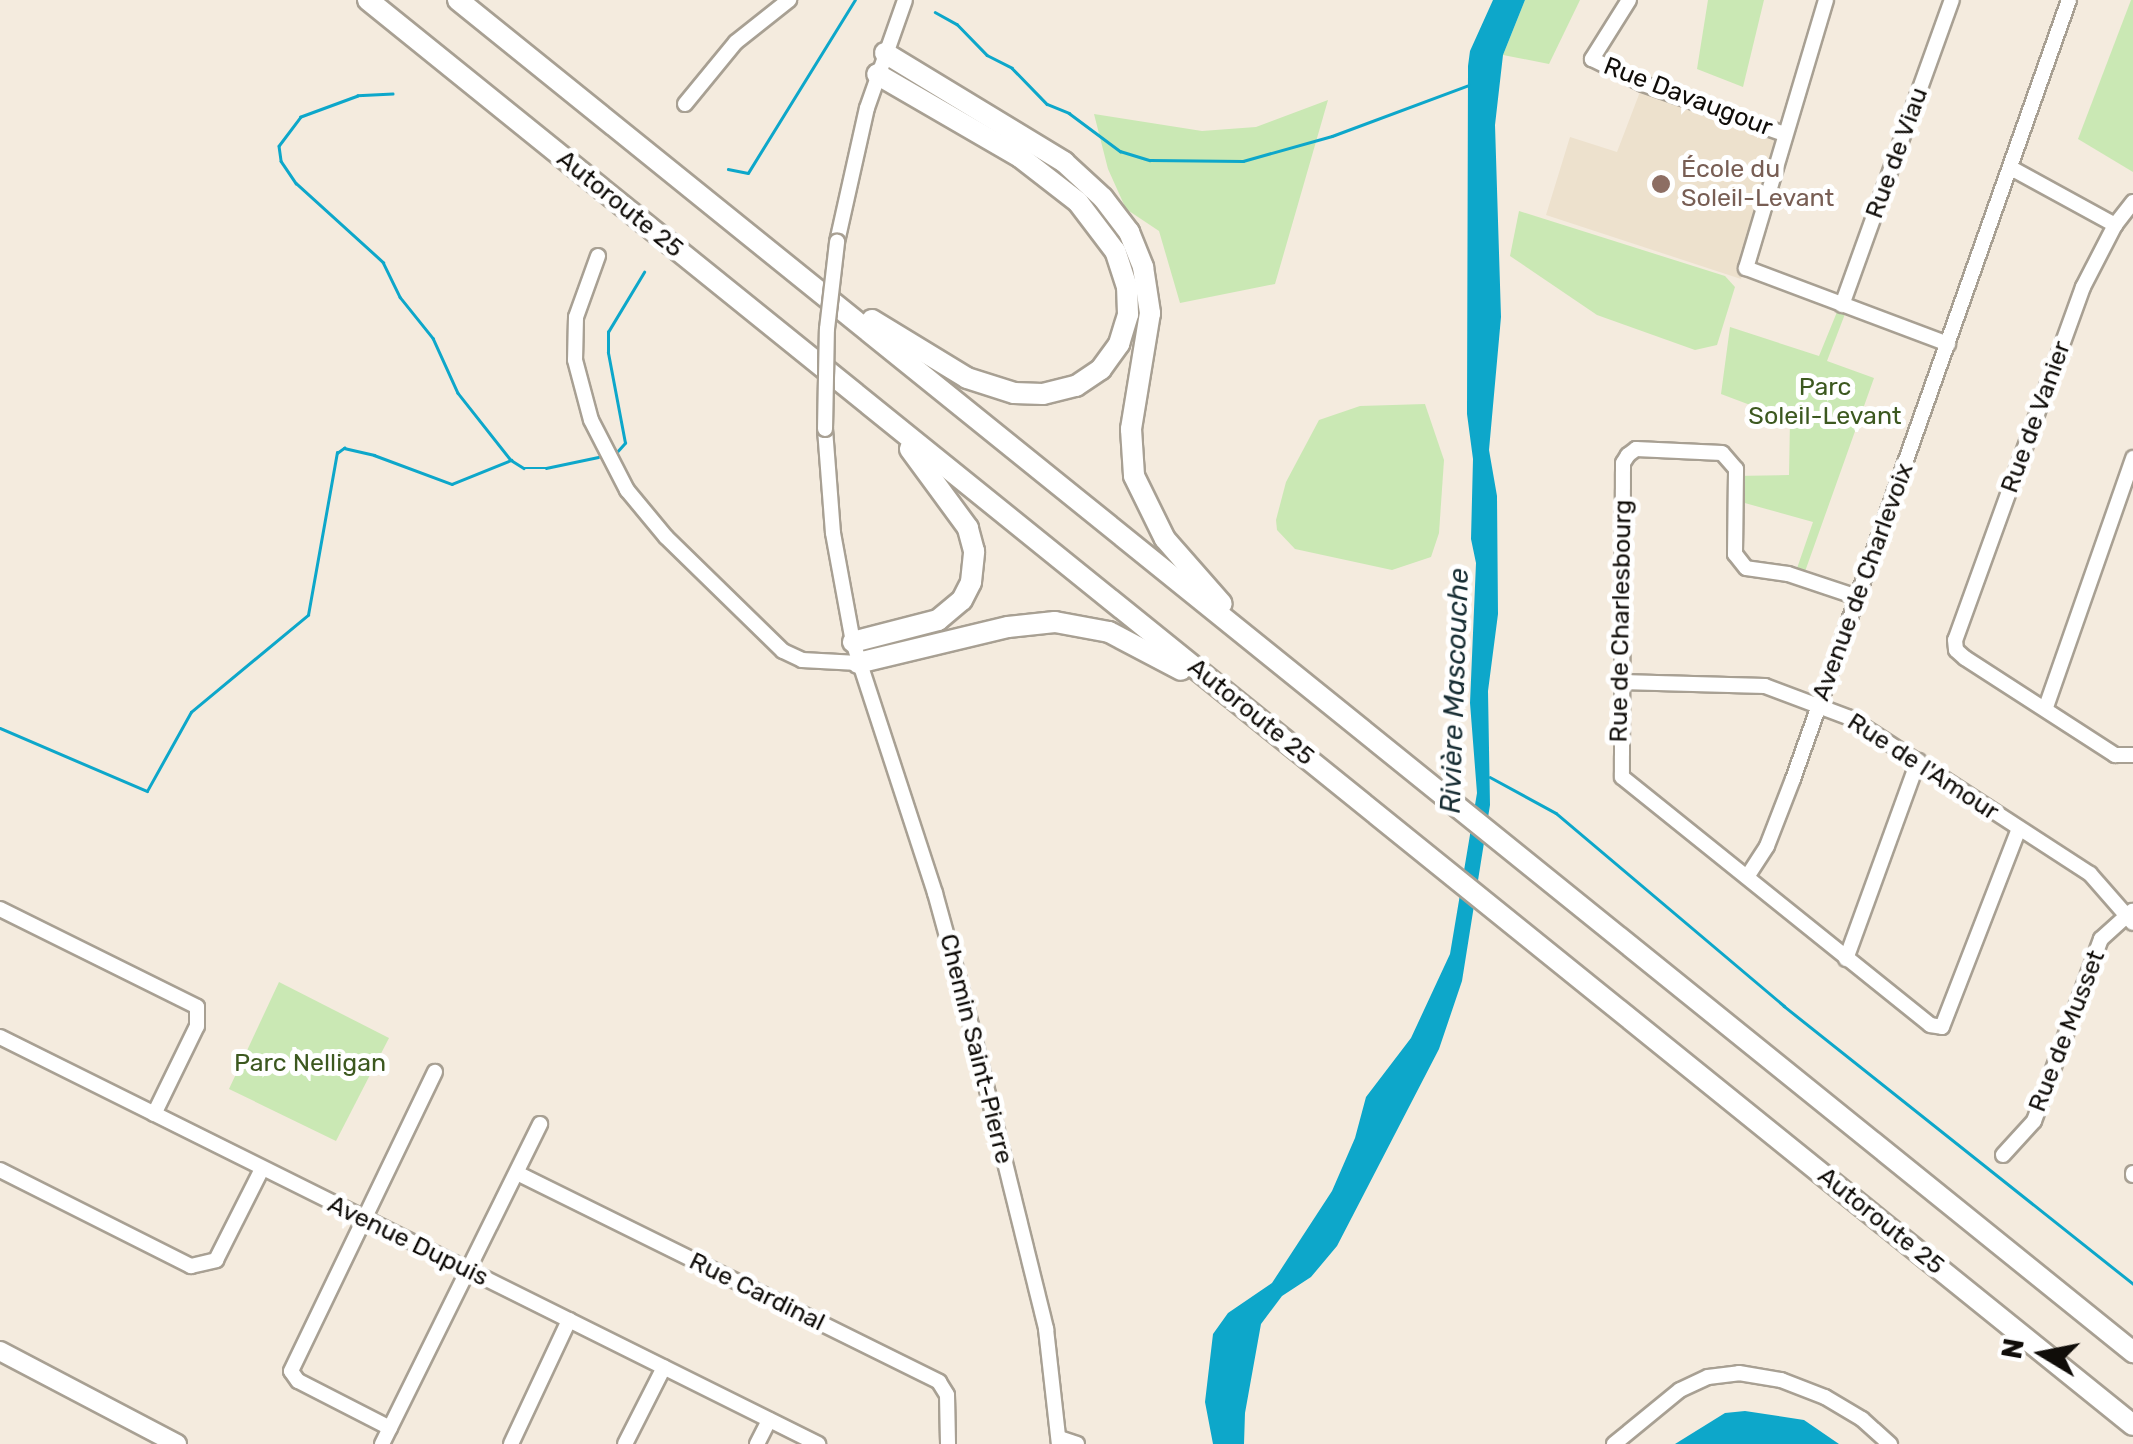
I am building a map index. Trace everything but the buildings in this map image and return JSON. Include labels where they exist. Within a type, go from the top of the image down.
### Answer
[{"type":"highway","name":"Autoroute 25","points":[[368,0],[2133,1425]]},
{"type":"highway","points":[[458,0],[2133,1352]]},
{"type":"highway","points":[[884,53],[1064,162],[1095,189],[1124,224],[1143,268],[1150,303],[1147,346],[1131,430],[1137,488],[1172,548],[1263,650]]},
{"type":"highway","points":[[796,274],[946,367],[1014,393],[1053,393],[1083,383],[1106,363],[1122,337],[1128,314],[1124,278],[1115,251],[1094,218],[1033,165],[877,74]]},
{"type":"highway","points":[[849,655],[938,620],[966,594],[974,566],[971,535],[956,506],[883,416]]},
{"type":"highway","points":[[849,655],[1020,625],[1078,625],[1136,644],[1251,712]]},
{"type":"main road","points":[[0,1351],[177,1444]]},
{"type":"street","points":[[684,104],[728,50],[789,0]]},
{"type":"street","name":"Chemin Saint-Pierre","points":[[905,0],[877,74],[837,242],[827,330],[825,429],[833,533],[849,655],[935,893],[967,1009],[1046,1329],[1059,1441]]},
{"type":"street","name":"Rue Davaugour","points":[[1628,0],[1592,59],[1642,84],[1784,134]]},
{"type":"street","points":[[1826,0],[1746,268],[1948,344]]},
{"type":"street","name":"Rue de Viau","points":[[1842,305],[1952,0]]},
{"type":"street","name":"Avenue de Charlevoix","points":[[1747,878],[1768,846],[2068,0]]},
{"type":"street","points":[[2011,168],[2115,226]]},
{"type":"street","name":"Rue de Vanier","points":[[2046,707],[1966,658],[1956,650],[1955,640],[2070,320],[2115,226],[2133,202]]},
{"type":"street","points":[[598,256],[576,317],[574,360],[586,410],[620,478],[666,537],[783,651],[802,660],[849,655]]},
{"type":"street","name":"Rue de Charlesbourg","points":[[1857,597],[1788,574],[1746,568],[1735,554],[1736,469],[1722,454],[1715,450],[1636,449],[1623,464],[1622,777],[1930,1025],[1942,1028],[2019,828]]},
{"type":"street","points":[[2131,756],[2115,755],[2046,707],[2133,458]]},
{"type":"street","name":"Rue de l'Amour","points":[[1620,682],[1765,686],[1850,718],[2090,874],[2131,917]]},
{"type":"street","points":[[1846,959],[1918,761]]},
{"type":"street","points":[[0,910],[197,1007],[197,1026],[154,1114]]},
{"type":"street","name":"Rue de Musset","points":[[2003,1154],[2034,1121],[2101,939],[2131,917]]},
{"type":"street","name":"Avenue Dupuis","points":[[0,1037],[818,1444]]},
{"type":"street","points":[[390,1428],[298,1382],[291,1371],[435,1072]]},
{"type":"street","points":[[382,1444],[540,1124]]},
{"type":"street","points":[[0,1170],[192,1266],[216,1260],[262,1168]]},
{"type":"street","name":"Rue Cardinal","points":[[517,1172],[939,1382],[947,1395],[948,1444]]},
{"type":"street","points":[[511,1444],[568,1320]]},
{"type":"street","points":[[625,1444],[664,1368]]},
{"type":"street","points":[[1614,1444],[1680,1390],[1708,1377],[1738,1373],[1781,1380],[1825,1396],[1890,1444]]},
{"type":"street","points":[[756,1444],[769,1420]]},
{"type":"street","points":[[1059,1441],[1077,1444]]},
{"type":"shaded area","name":"École du Soleil-Levant","points":[[1643,84],[1781,134],[1741,279],[1546,215],[1570,137],[1617,152]]},
{"type":"green space","points":[[1525,0],[1580,0],[1549,64],[1503,55]]},
{"type":"green space","points":[[1708,0],[1764,0],[1743,87],[1697,69]]},
{"type":"green space","points":[[2133,0],[2133,172],[2078,139]]},
{"type":"green space","points":[[1328,100],[1275,284],[1180,303],[1159,231],[1126,209],[1108,169],[1094,114],[1202,131],[1256,127]]},
{"type":"green space","points":[[1519,211],[1725,276],[1735,287],[1717,345],[1695,350],[1597,315],[1510,256]]},
{"type":"green space","name":"Parc Soleil-Levant","points":[[1837,312],[1845,314],[1827,361],[1874,378],[1802,580],[1794,577],[1813,522],[1734,500],[1734,476],[1789,475],[1790,420],[1721,394],[1730,327],[1819,356]]},
{"type":"green space","points":[[1425,404],[1444,460],[1439,533],[1431,557],[1392,570],[1295,549],[1277,530],[1276,520],[1286,482],[1319,420],[1360,406]]},
{"type":"green space","name":"Parc Nelligan","points":[[279,982],[389,1038],[336,1141],[229,1089]]},
{"type":"water","name":"Rivière Mascouche","points":[[1493,0],[1525,0],[1503,55],[1495,125],[1501,317],[1489,450],[1497,496],[1498,614],[1488,691],[1490,805],[1462,981],[1439,1049],[1337,1246],[1311,1277],[1282,1296],[1261,1324],[1245,1413],[1244,1444],[1213,1444],[1205,1402],[1213,1334],[1228,1313],[1272,1283],[1332,1191],[1355,1138],[1366,1097],[1411,1038],[1450,954],[1477,793],[1470,703],[1476,563],[1471,539],[1473,459],[1467,414],[1468,66],[1470,51]]},
{"type":"water","points":[[1745,1411],[1804,1420],[1839,1444],[1675,1444],[1725,1413]]},
{"type":"waterway","points":[[728,169],[748,173],[855,0]]},
{"type":"waterway","points":[[935,12],[957,24],[987,55],[1012,68],[1047,104],[1069,113],[1120,151],[1150,160],[1243,161],[1332,136],[1469,85]]},
{"type":"waterway","points":[[393,94],[358,96],[301,117],[279,146],[281,161],[296,183],[383,262],[400,297],[433,338],[458,393],[511,460],[524,468],[546,468],[598,457]]},
{"type":"waterway","points":[[615,454],[625,443],[608,353],[608,332],[644,272]]},
{"type":"waterway","points":[[0,728],[147,791],[191,712],[308,615],[337,453],[344,448],[374,455],[452,484],[511,460]]},
{"type":"waterway","points":[[1490,777],[1556,813],[1784,1006],[2133,1284]]},
{"type":"place","name":"École du Soleil-Levant","points":[[1661,184]]}]
